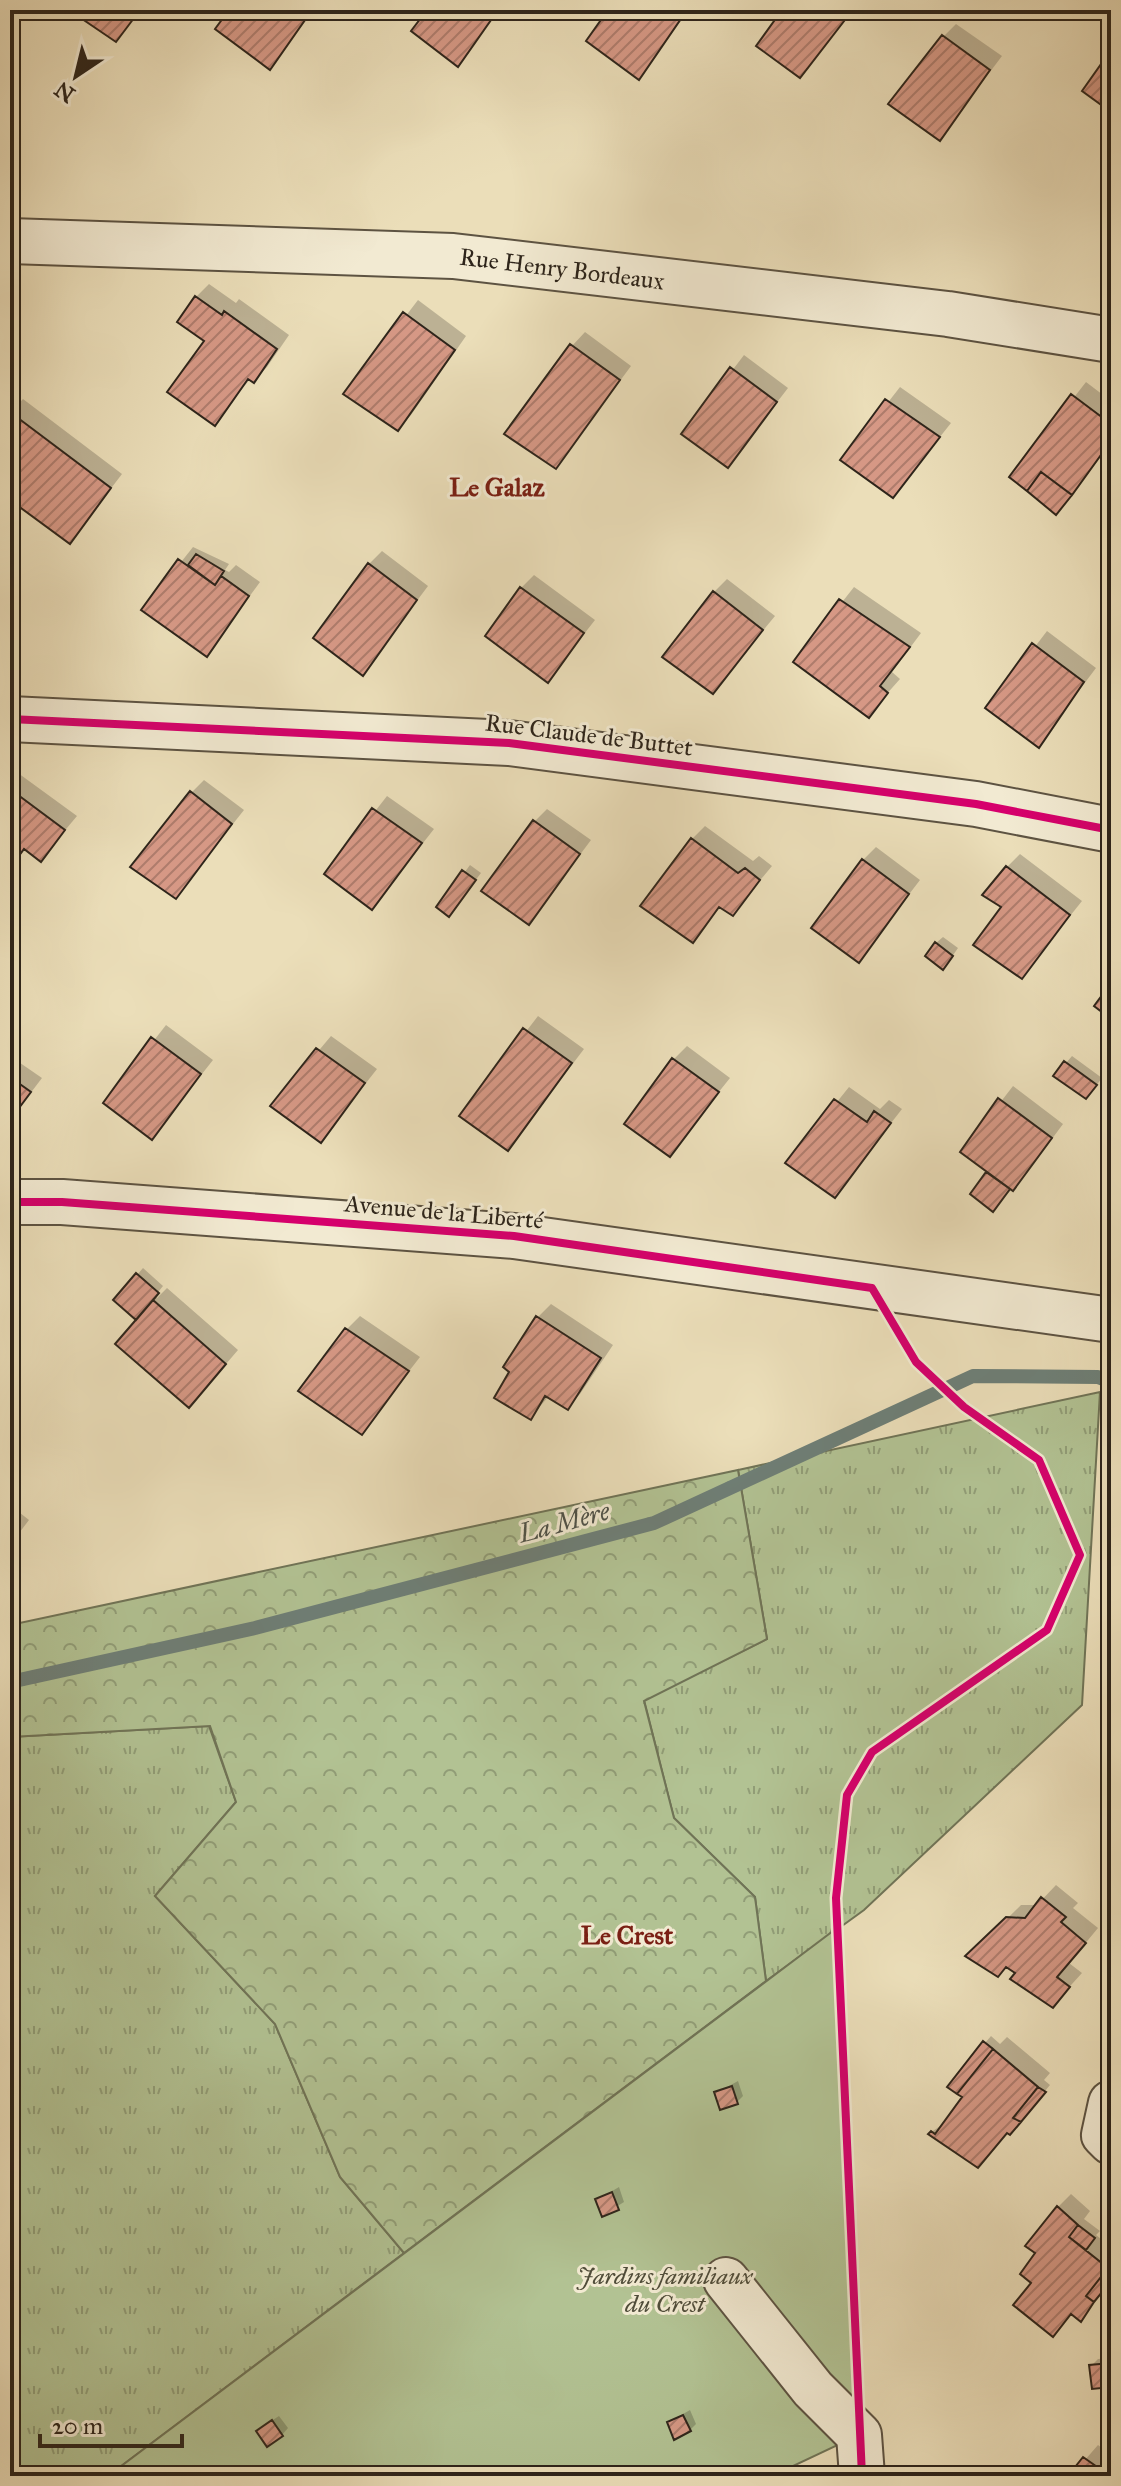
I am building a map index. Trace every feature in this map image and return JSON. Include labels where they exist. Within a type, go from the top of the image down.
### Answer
[{"type":"street","name":"Rue Henry Bordeaux","points":[[10,241],[453,256],[948,314],[1111,340]]},
{"type":"street","name":"Rue Claude de Buttet","points":[[10,719],[509,743],[976,804],[1111,830]]},
{"type":"street","name":"Avenue de la Liberté","points":[[10,1202],[62,1202],[514,1236],[1111,1320]]},
{"type":"street","points":[[1111,2103],[1104,2135],[1111,2142]]},
{"type":"street","points":[[726,2280],[813,2389],[861,2456]]},
{"type":"green space","points":[[1100,1392],[1082,1705],[864,1910],[766,1981],[755,1897],[674,1818],[644,1700],[767,1639],[738,1470]]},
{"type":"green space","points":[[738,1470],[767,1639],[644,1701],[674,1818],[755,1897],[766,1981],[404,2253],[340,2177],[275,2024],[155,1896],[236,1802],[210,1726],[10,1737],[10,1625]]},
{"type":"green space","points":[[209,1726],[236,1802],[155,1896],[275,2024],[340,2177],[404,2253],[108,2476],[14,2476],[10,2468],[10,1737]]},
{"type":"green space","name":"Jardins familiaux du Crest","points":[[837,1928],[859,2435],[772,2476],[108,2476]]},
{"type":"building","points":[[69,10],[140,10],[116,42]]},
{"type":"building","points":[[229,10],[312,10],[270,70],[215,29]]},
{"type":"building","points":[[427,10],[498,10],[458,67],[411,31]]},
{"type":"building","points":[[608,10],[687,10],[639,80],[586,41]]},
{"type":"building","points":[[782,10],[841,10],[848,16],[800,78],[756,46]]},
{"type":"building","points":[[942,35],[990,70],[940,141],[888,104]]},
{"type":"building","points":[[1111,50],[1111,112],[1082,91]]},
{"type":"building","points":[[195,296],[222,315],[224,311],[277,349],[254,383],[248,379],[215,426],[167,392],[204,341],[177,322]]},
{"type":"building","points":[[403,312],[455,350],[398,431],[343,394]]},
{"type":"building","points":[[570,344],[620,380],[556,469],[504,434]]},
{"type":"building","points":[[730,367],[777,402],[728,468],[681,434]]},
{"type":"building","points":[[1071,394],[1111,424],[1111,441],[1072,495],[1041,472],[1027,491],[1009,477]]},
{"type":"building","points":[[885,399],[940,437],[893,498],[840,460]]},
{"type":"building","points":[[10,412],[111,488],[70,544],[10,500]]},
{"type":"building","points":[[1041,472],[1072,495],[1056,515],[1027,491]]},
{"type":"building","points":[[196,554],[224,571],[215,585],[188,565]]},
{"type":"building","points":[[178,559],[215,585],[221,576],[249,596],[207,657],[141,610]]},
{"type":"building","points":[[368,563],[417,600],[363,676],[313,638]]},
{"type":"building","points":[[520,587],[584,633],[548,683],[485,636]]},
{"type":"building","points":[[713,591],[763,630],[713,694],[662,657]]},
{"type":"building","points":[[839,599],[910,647],[880,686],[888,693],[869,718],[793,662]]},
{"type":"building","points":[[1032,643],[1084,682],[1039,748],[985,708]]},
{"type":"building","points":[[10,789],[65,830],[41,862],[24,849],[10,868]]},
{"type":"building","points":[[190,791],[232,824],[176,899],[130,867]]},
{"type":"building","points":[[372,808],[422,843],[372,910],[324,874]]},
{"type":"building","points":[[533,820],[580,854],[529,925],[481,891]]},
{"type":"building","points":[[691,838],[738,873],[745,868],[760,880],[733,916],[719,907],[693,943],[640,906]]},
{"type":"building","points":[[862,859],[909,894],[859,963],[811,928]]},
{"type":"building","points":[[1006,866],[1070,915],[1022,979],[973,945],[1001,907],[982,895]]},
{"type":"building","points":[[462,870],[476,880],[449,917],[436,907]]},
{"type":"building","points":[[935,942],[953,956],[943,970],[925,956]]},
{"type":"building","points":[[1111,983],[1111,1019],[1094,1006]]},
{"type":"building","points":[[523,1028],[572,1063],[508,1151],[459,1116]]},
{"type":"building","points":[[151,1037],[201,1074],[152,1140],[103,1103]]},
{"type":"building","points":[[316,1048],[365,1083],[321,1143],[270,1106]]},
{"type":"building","points":[[672,1058],[719,1092],[670,1157],[624,1124]]},
{"type":"building","points":[[1064,1061],[1097,1085],[1086,1099],[1053,1076]]},
{"type":"building","points":[[10,1077],[31,1092],[10,1120]]},
{"type":"building","points":[[998,1098],[1052,1138],[1013,1191],[960,1152]]},
{"type":"building","points":[[834,1099],[867,1122],[874,1111],[891,1123],[835,1198],[785,1163]]},
{"type":"building","points":[[986,1172],[1010,1189],[993,1212],[970,1194]]},
{"type":"building","points":[[136,1273],[159,1293],[136,1320],[113,1300]]},
{"type":"building","points":[[153,1300],[226,1364],[189,1408],[115,1344]]},
{"type":"building","points":[[536,1316],[601,1358],[568,1410],[545,1396],[531,1420],[494,1398],[509,1372],[503,1367]]},
{"type":"building","points":[[345,1328],[409,1371],[362,1435],[298,1391]]},
{"type":"building","points":[[1041,1897],[1066,1917],[1061,1922],[1086,1943],[1057,1977],[1070,1987],[1053,2008],[1010,1979],[1015,1973],[1006,1967],[998,1977],[965,1956],[1006,1917],[1025,1918]]},
{"type":"building","points":[[983,2041],[993,2049],[957,2094],[947,2087]]},
{"type":"building","points":[[993,2049],[1038,2087],[1013,2118],[1021,2122],[1010,2135],[1007,2133],[978,2168],[928,2134],[931,2131],[935,2134],[962,2097],[957,2094]]},
{"type":"building","points":[[732,2086],[738,2104],[720,2110],[714,2092]]},
{"type":"building","points":[[1038,2087],[1046,2092],[1021,2122],[1013,2118]]},
{"type":"building","points":[[612,2192],[619,2210],[602,2217],[595,2199]]},
{"type":"building","points":[[1057,2206],[1078,2225],[1069,2237],[1108,2268],[1086,2296],[1094,2302],[1081,2322],[1071,2314],[1053,2337],[1013,2305],[1031,2283],[1020,2274],[1035,2253],[1025,2246]]},
{"type":"building","points":[[1078,2225],[1095,2238],[1086,2250],[1069,2237]]},
{"type":"building","points":[[1108,2268],[1111,2281],[1094,2302],[1086,2296]]},
{"type":"building","points":[[1111,2363],[1111,2387],[1092,2389],[1089,2365]]},
{"type":"building","points":[[683,2415],[691,2431],[674,2440],[667,2422]]},
{"type":"building","points":[[272,2420],[283,2436],[267,2447],[256,2431]]},
{"type":"building","points":[[1083,2457],[1110,2476],[1068,2476]]},
{"type":"waterway","name":"La Mère","points":[[10,1682],[255,1628],[654,1523],[973,1376],[1098,1377],[1111,1382]]},
{"type":"cycle path","points":[[10,719],[509,743],[976,804],[1111,830]]},
{"type":"cycle path","points":[[10,1202],[62,1202],[514,1236],[872,1288],[916,1362],[964,1407],[1039,1460],[1080,1555],[1047,1630],[872,1752],[847,1795],[836,1898],[862,2476]]},
{"type":"district","name":"Le Galaz","points":[[497,487]]},
{"type":"district","name":"Le Crest","points":[[627,1935]]}]
